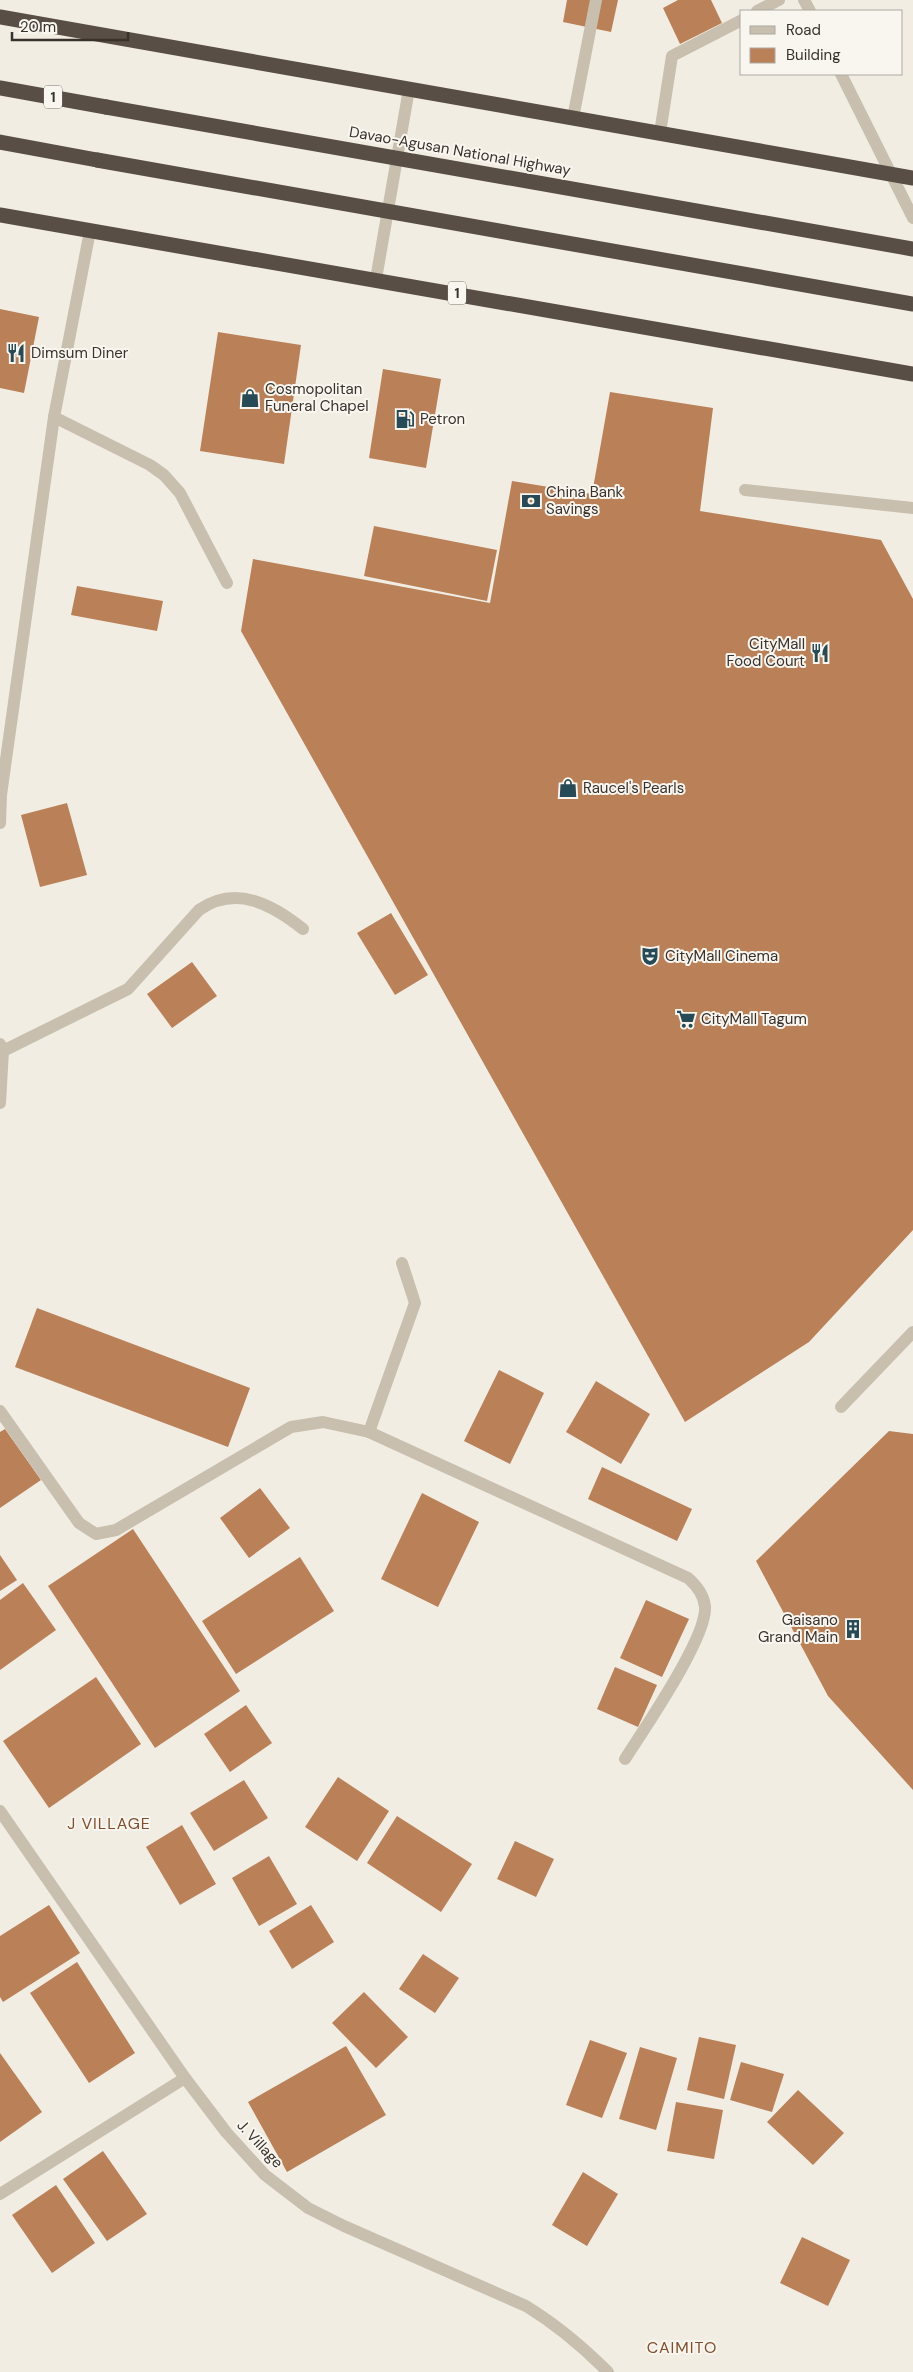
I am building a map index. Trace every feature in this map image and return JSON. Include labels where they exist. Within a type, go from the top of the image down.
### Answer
[{"type":"highway","points":[[0,17],[913,178]]},
{"type":"highway","name":"Davao-Agusan National Highway","points":[[0,88],[913,249]]},
{"type":"highway","points":[[0,142],[913,304]]},
{"type":"highway","name":"1","points":[[0,215],[913,374]]},
{"type":"street","points":[[573,118],[596,0]]},
{"type":"street","points":[[759,10],[778,0]]},
{"type":"street","points":[[660,134],[672,56],[740,21]]},
{"type":"street","points":[[842,75],[913,218]]},
{"type":"street","points":[[376,279],[408,89]]},
{"type":"street","points":[[0,823],[1,795],[54,417],[90,231]]},
{"type":"street","points":[[54,417],[150,465],[164,475],[180,493],[227,584]]},
{"type":"street","points":[[745,490],[913,508]]},
{"type":"street","points":[[0,1103],[2,1048],[128,989],[200,910],[210,902],[248,898],[282,912],[303,929]]},
{"type":"street","points":[[369,1432],[415,1303],[402,1263]]},
{"type":"street","points":[[841,1407],[913,1332]]},
{"type":"street","points":[[0,1411],[79,1523],[96,1534],[116,1530],[291,1427],[323,1422],[369,1432],[688,1578],[697,1587],[706,1608],[701,1628],[677,1677],[625,1759]]},
{"type":"street","name":"J. Village","points":[[0,1811],[185,2078],[226,2132],[265,2175],[308,2208],[344,2226],[526,2306],[553,2322],[580,2344],[608,2372]]},
{"type":"street","points":[[0,2194],[185,2078]]},
{"type":"building","points":[[567,0],[618,0],[611,32],[563,22]]},
{"type":"building","points":[[678,0],[711,0],[722,23],[680,44],[663,8]]},
{"type":"building","name":"Dimsum Diner","points":[[0,309],[39,317],[24,393],[0,388]]},
{"type":"building","name":"Cosmopolitan Funeral Chapel","points":[[218,332],[301,345],[284,464],[200,451]]},
{"type":"building","name":"Petron","points":[[383,369],[441,379],[426,468],[369,458]]},
{"type":"building","name":"CityMall Tagum","points":[[610,392],[713,408],[700,511],[881,540],[913,599],[913,1230],[809,1342],[685,1422],[241,631],[253,559],[490,603],[512,481],[592,494]]},
{"type":"building","points":[[374,526],[497,550],[487,601],[364,576]]},
{"type":"building","points":[[77,586],[163,601],[157,631],[71,615]]},
{"type":"building","points":[[67,803],[87,875],[40,887],[21,815]]},
{"type":"building","points":[[391,913],[428,975],[395,995],[357,933]]},
{"type":"building","points":[[192,962],[217,996],[172,1028],[147,994]]},
{"type":"building","points":[[37,1308],[250,1388],[228,1447],[15,1367]]},
{"type":"building","points":[[499,1370],[544,1393],[510,1464],[464,1441]]},
{"type":"building","points":[[596,1381],[650,1414],[621,1464],[566,1432]]},
{"type":"building","points":[[5,1429],[41,1480],[0,1508],[0,1432]]},
{"type":"building","name":"Gaisano Grand Main","points":[[889,1431],[913,1434],[913,1790],[828,1696],[756,1561]]},
{"type":"building","points":[[602,1467],[692,1509],[677,1541],[588,1499]]},
{"type":"building","points":[[260,1488],[290,1528],[249,1558],[220,1518]]},
{"type":"building","points":[[422,1493],[479,1522],[438,1607],[381,1579]]},
{"type":"building","points":[[133,1529],[240,1691],[155,1748],[48,1586]]},
{"type":"building","points":[[0,1555],[17,1580],[0,1591]]},
{"type":"building","points":[[300,1557],[334,1611],[236,1674],[202,1621]]},
{"type":"building","points":[[23,1583],[56,1630],[0,1670],[0,1600]]},
{"type":"building","points":[[646,1600],[689,1619],[662,1677],[620,1658]]},
{"type":"building","points":[[615,1667],[657,1685],[638,1727],[597,1709]]},
{"type":"building","points":[[96,1677],[141,1744],[49,1808],[3,1741]]},
{"type":"building","points":[[246,1705],[272,1743],[230,1772],[204,1734]]},
{"type":"building","points":[[338,1777],[389,1811],[357,1861],[305,1827]]},
{"type":"building","points":[[244,1780],[268,1818],[214,1851],[190,1813]]},
{"type":"building","points":[[397,1816],[472,1864],[441,1912],[367,1863]]},
{"type":"building","points":[[182,1825],[216,1884],[180,1905],[146,1847]]},
{"type":"building","points":[[515,1841],[554,1859],[536,1897],[497,1879]]},
{"type":"building","points":[[269,1856],[297,1904],[259,1926],[232,1878]]},
{"type":"building","points":[[49,1905],[80,1953],[3,2002],[0,1997],[0,1936]]},
{"type":"building","points":[[311,1905],[334,1942],[292,1969],[269,1931]]},
{"type":"building","points":[[423,1954],[459,1978],[435,2013],[399,1989]]},
{"type":"building","points":[[77,1962],[135,2053],[89,2083],[30,1993]]},
{"type":"building","points":[[364,1992],[408,2037],[376,2068],[332,2023]]},
{"type":"building","points":[[699,2037],[736,2045],[724,2099],[687,2090]]},
{"type":"building","points":[[590,2040],[627,2053],[602,2118],[566,2105]]},
{"type":"building","points":[[346,2046],[386,2115],[287,2172],[248,2102]]},
{"type":"building","points":[[640,2047],[677,2058],[656,2130],[619,2119]]},
{"type":"building","points":[[0,2053],[42,2112],[0,2142]]},
{"type":"building","points":[[741,2062],[784,2074],[772,2112],[730,2100]]},
{"type":"building","points":[[798,2090],[844,2133],[813,2165],[767,2122]]},
{"type":"building","points":[[676,2102],[723,2110],[714,2159],[667,2151]]},
{"type":"building","points":[[103,2151],[147,2214],[107,2241],[63,2179]]},
{"type":"building","points":[[583,2172],[618,2194],[587,2246],[552,2225]]},
{"type":"building","points":[[56,2185],[95,2243],[52,2273],[12,2215]]},
{"type":"building","points":[[802,2237],[850,2260],[828,2306],[780,2283]]},
{"type":"place","name":"Dimsum Diner","points":[[16,353]]},
{"type":"place","name":"Cosmopolitan Funeral Chapel","points":[[250,398]]},
{"type":"place","name":"Petron","points":[[405,419]]},
{"type":"place","name":"China Bank Savings","points":[[531,501]]},
{"type":"place","name":"CityMall Food Court","points":[[820,653]]},
{"type":"place","name":"Raucel's Pearls","points":[[568,788]]},
{"type":"place","name":"CityMall Cinema","points":[[650,956]]},
{"type":"place","name":"CityMall Tagum","points":[[686,1019]]},
{"type":"place","name":"Gaisano Grand Main","points":[[853,1629]]},
{"type":"district","name":"J VILLAGE","points":[[109,1823]]},
{"type":"district","name":"CAIMITO","points":[[682,2347]]}]
